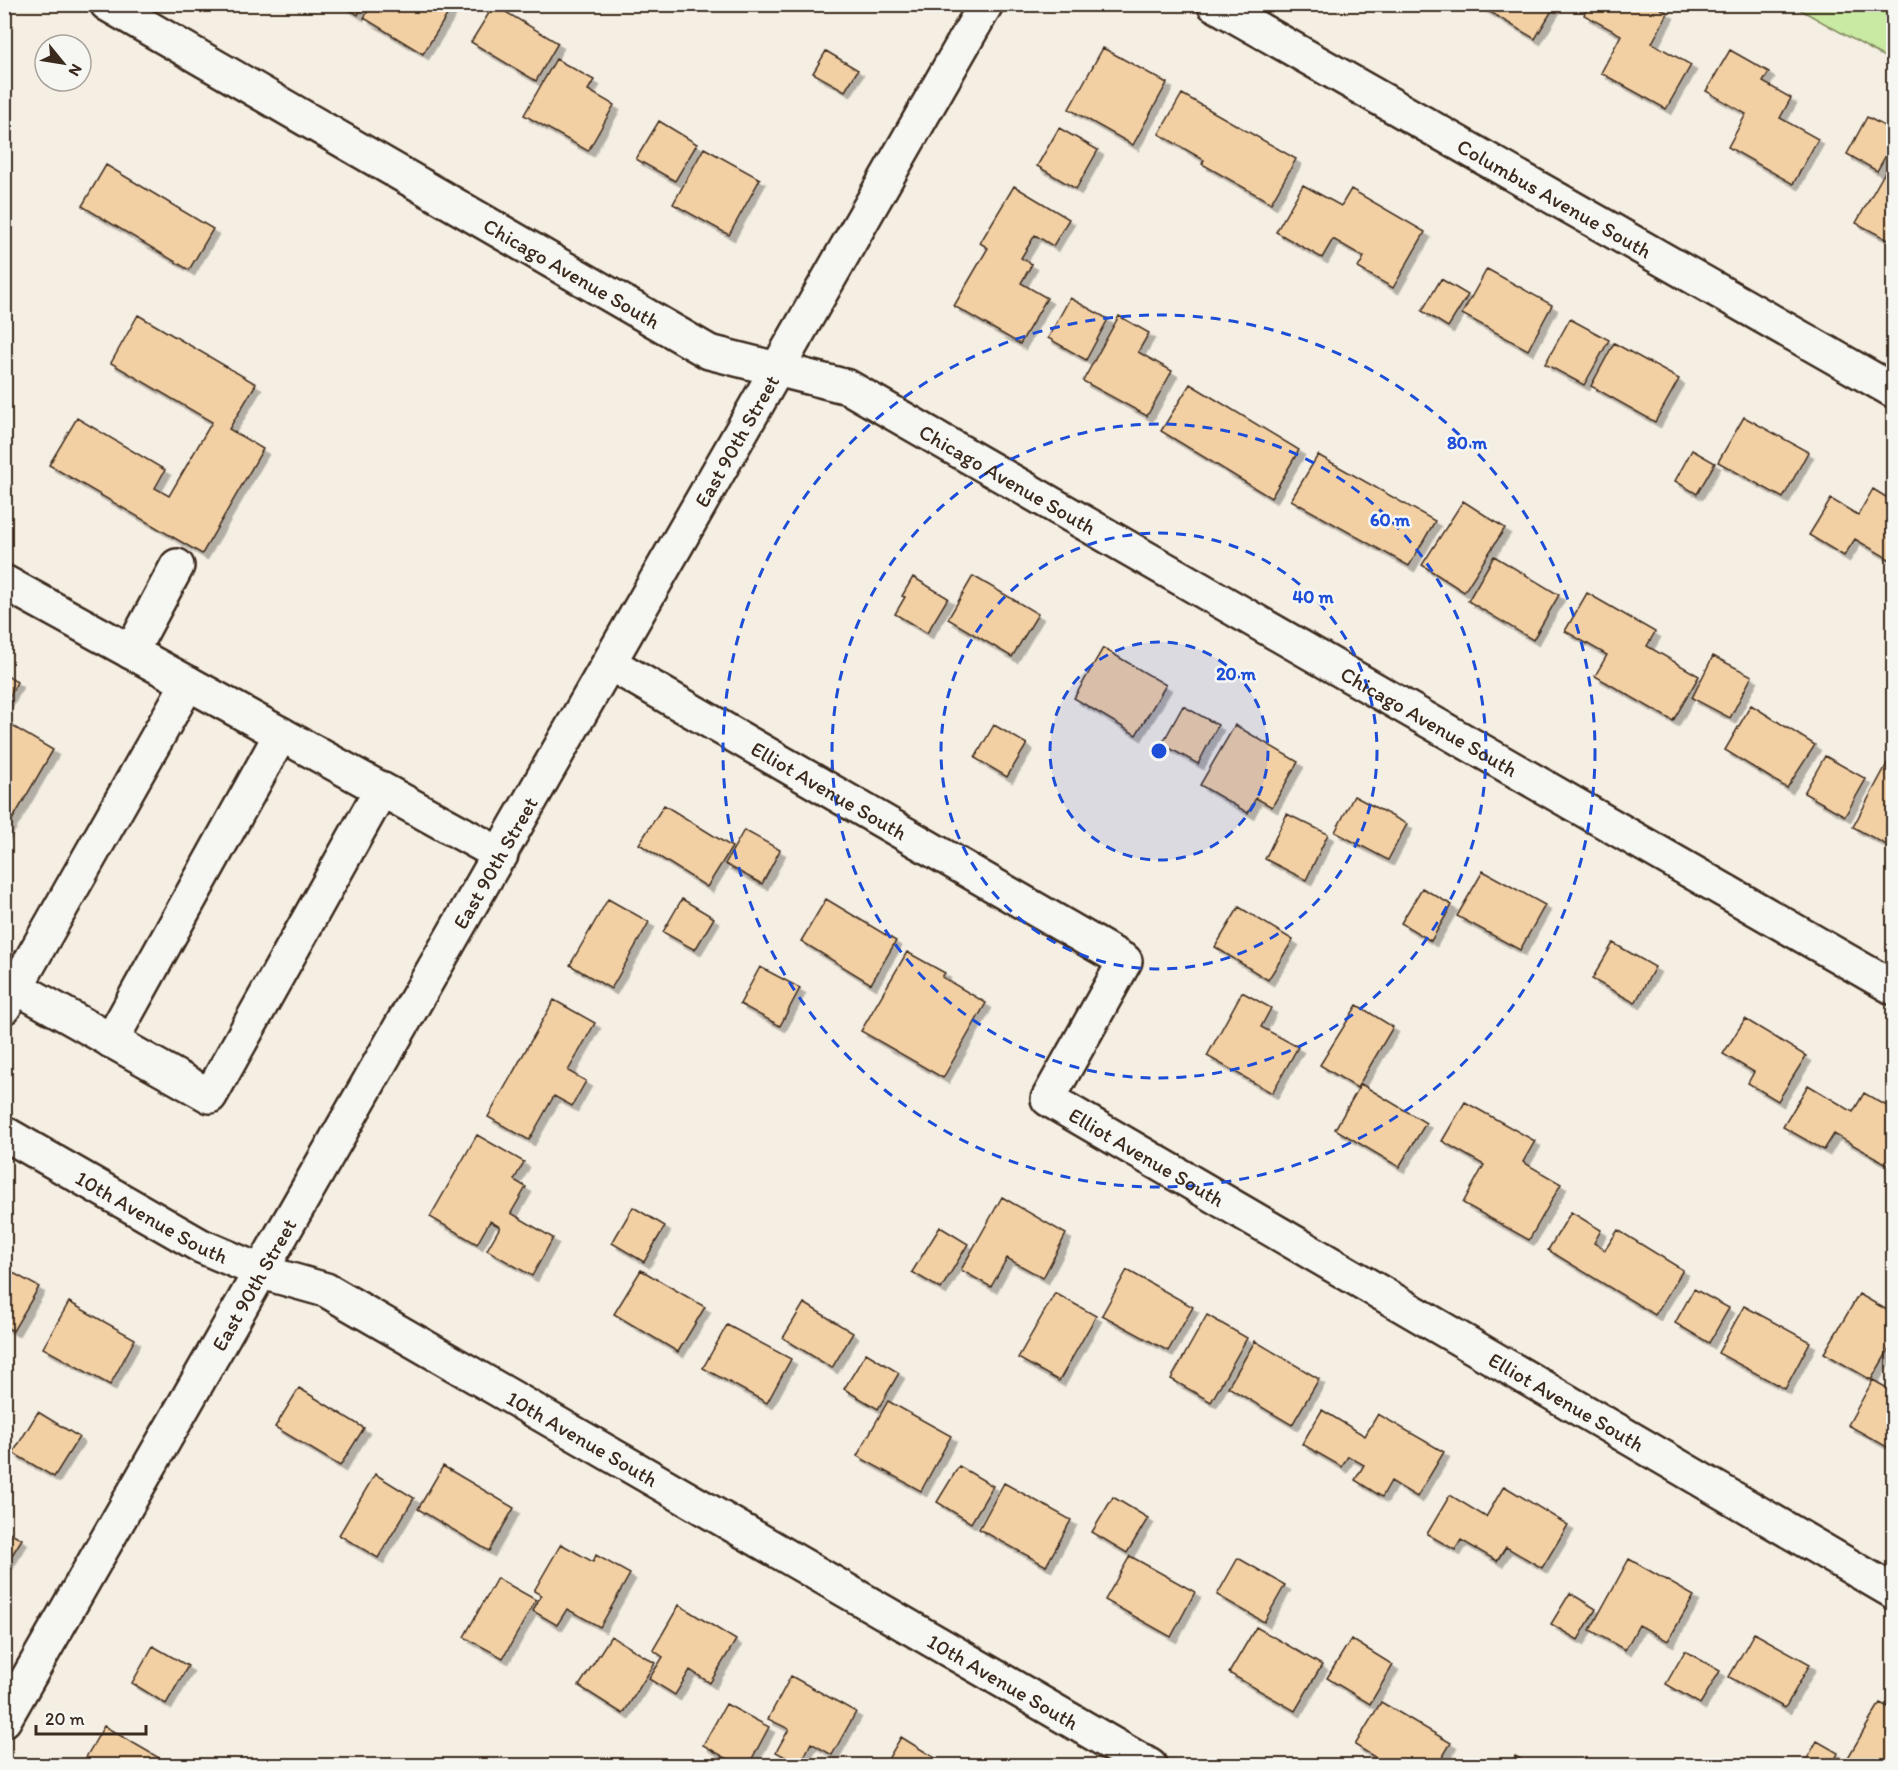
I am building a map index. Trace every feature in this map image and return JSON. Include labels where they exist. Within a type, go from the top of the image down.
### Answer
[{"type":"street","name":"Chicago Avenue South","points":[[107,4],[709,352],[848,387],[1893,988]]},
{"type":"street","name":"East 90th Street","points":[[4,1720],[986,4]]},
{"type":"street","name":"Columbus Avenue South","points":[[1214,4],[1893,391]]},
{"type":"street","points":[[131,652],[177,566]]},
{"type":"street","points":[[4,582],[501,855]]},
{"type":"street","name":"Elliot Avenue South","points":[[610,664],[1125,961],[1048,1099],[1893,1592]]},
{"type":"street","points":[[188,683],[8,992],[111,1041],[210,1096],[381,790]]},
{"type":"street","points":[[111,1041],[281,734]]},
{"type":"street","name":"10th Avenue South","points":[[4,1133],[201,1246],[262,1272],[326,1290],[1150,1766]]},
{"type":"green space","points":[[1792,5],[1893,5],[1893,62]]},
{"type":"building","points":[[341,4],[364,4],[358,15]]},
{"type":"building","points":[[372,4],[416,4],[423,9],[426,4],[454,4],[423,54],[364,18]]},
{"type":"building","points":[[1477,4],[1556,4],[1535,39]]},
{"type":"building","points":[[1589,4],[1653,4],[1668,13],[1652,43],[1691,65],[1666,109],[1601,73],[1621,35],[1584,15]]},
{"type":"building","points":[[494,5],[558,43],[536,81],[471,42]]},
{"type":"building","points":[[1103,48],[1167,83],[1133,145],[1069,109]]},
{"type":"building","points":[[1730,50],[1769,72],[1763,82],[1791,98],[1780,118],[1818,139],[1793,184],[1728,147],[1746,114],[1706,91]]},
{"type":"building","points":[[826,51],[858,70],[845,91],[813,73]]},
{"type":"building","points":[[556,59],[594,80],[588,90],[614,105],[588,151],[524,115]]},
{"type":"building","points":[[1182,94],[1296,159],[1271,203],[1202,164],[1204,160],[1159,134]]},
{"type":"building","points":[[1867,117],[1894,131],[1894,141],[1877,171],[1847,154]]},
{"type":"building","points":[[659,121],[697,144],[675,181],[636,159]]},
{"type":"building","points":[[1059,128],[1098,150],[1076,189],[1037,166]]},
{"type":"building","points":[[704,148],[760,179],[729,235],[673,204]]},
{"type":"building","points":[[1894,156],[1894,243],[1856,223]]},
{"type":"building","points":[[106,165],[213,229],[189,270],[82,206]]},
{"type":"building","points":[[1303,185],[1341,206],[1351,189],[1425,232],[1393,288],[1358,268],[1364,257],[1333,239],[1322,258],[1276,232]]},
{"type":"building","points":[[1014,186],[1069,219],[1053,246],[1035,235],[1021,258],[1032,264],[1021,283],[1047,298],[1020,344],[954,306],[988,248],[980,243]]},
{"type":"building","points":[[1487,269],[1552,305],[1528,350],[1462,314]]},
{"type":"building","points":[[1441,279],[1468,295],[1448,327],[1422,311]]},
{"type":"building","points":[[1070,298],[1108,319],[1086,360],[1048,338]]},
{"type":"building","points":[[138,315],[256,384],[229,429],[263,449],[202,554],[49,465],[77,418],[165,470],[155,488],[169,496],[212,422],[111,363]]},
{"type":"building","points":[[1119,316],[1149,333],[1138,352],[1172,371],[1147,416],[1083,381]]},
{"type":"building","points":[[1570,319],[1609,340],[1584,385],[1545,364]]},
{"type":"building","points":[[1614,343],[1679,379],[1655,422],[1591,386]]},
{"type":"building","points":[[1190,384],[1299,450],[1271,498],[1161,431]]},
{"type":"building","points":[[1744,417],[1808,452],[1783,498],[1718,462]]},
{"type":"building","points":[[1692,450],[1715,463],[1697,494],[1675,481]]},
{"type":"building","points":[[1318,455],[1435,521],[1409,566],[1291,500]]},
{"type":"building","points":[[1873,489],[1894,502],[1894,562],[1855,539],[1844,556],[1809,535],[1831,499],[1858,515]]},
{"type":"building","points":[[1463,501],[1505,528],[1464,592],[1422,565]]},
{"type":"building","points":[[1494,556],[1559,595],[1533,640],[1468,601]]},
{"type":"building","points":[[973,576],[1038,614],[1012,657],[948,619]]},
{"type":"building","points":[[913,577],[948,598],[927,633],[895,614]]},
{"type":"building","points":[[1587,593],[1655,632],[1647,646],[1699,676],[1673,721],[1595,676],[1607,655],[1565,631]]},
{"type":"building","points":[[1103,648],[1166,685],[1136,735],[1074,698]]},
{"type":"building","points":[[1713,656],[1752,676],[1730,718],[1692,698]]},
{"type":"building","points":[[4,674],[17,682],[4,708]]},
{"type":"building","points":[[1751,705],[1815,745],[1787,788],[1725,750]]},
{"type":"building","points":[[1183,706],[1218,725],[1198,764],[1162,744]]},
{"type":"building","points":[[4,717],[7,723],[53,750],[4,834]]},
{"type":"building","points":[[994,725],[1027,744],[1007,777],[975,758]]},
{"type":"building","points":[[1235,725],[1298,762],[1272,807],[1256,798],[1248,813],[1200,785]]},
{"type":"building","points":[[1825,756],[1866,779],[1845,816],[1804,793]]},
{"type":"building","points":[[1888,762],[1894,765],[1894,849],[1853,827]]},
{"type":"building","points":[[1354,796],[1407,824],[1388,860],[1335,832]]},
{"type":"building","points":[[664,805],[732,847],[707,887],[639,844]]},
{"type":"building","points":[[1287,814],[1328,834],[1306,880],[1265,859]]},
{"type":"building","points":[[744,830],[780,850],[762,884],[725,864]]},
{"type":"building","points":[[1483,871],[1545,905],[1520,950],[1457,916]]},
{"type":"building","points":[[1422,888],[1452,905],[1431,941],[1401,923]]},
{"type":"building","points":[[608,899],[649,922],[611,989],[570,965]]},
{"type":"building","points":[[682,899],[714,918],[695,950],[663,932]]},
{"type":"building","points":[[826,899],[896,941],[871,984],[801,941]]},
{"type":"building","points":[[1239,907],[1293,940],[1268,980],[1215,947]]},
{"type":"building","points":[[1613,943],[1655,967],[1635,1003],[1592,979]]},
{"type":"building","points":[[907,952],[945,973],[942,977],[986,1003],[943,1078],[861,1031]]},
{"type":"building","points":[[760,967],[800,988],[780,1026],[740,1004]]},
{"type":"building","points":[[1242,992],[1271,1008],[1261,1027],[1298,1047],[1272,1093],[1207,1056]]},
{"type":"building","points":[[554,1000],[595,1023],[568,1071],[586,1081],[572,1106],[554,1096],[529,1140],[488,1117]]},
{"type":"building","points":[[1357,1005],[1393,1027],[1357,1088],[1320,1065]]},
{"type":"building","points":[[1745,1019],[1806,1056],[1778,1101],[1748,1083],[1754,1072],[1723,1054]]},
{"type":"building","points":[[1361,1084],[1426,1123],[1399,1167],[1335,1129]]},
{"type":"building","points":[[1808,1085],[1853,1112],[1864,1093],[1894,1110],[1894,1168],[1834,1134],[1824,1150],[1783,1127]]},
{"type":"building","points":[[1465,1102],[1535,1141],[1523,1162],[1561,1184],[1529,1240],[1463,1203],[1484,1165],[1442,1141]]},
{"type":"building","points":[[477,1135],[524,1162],[514,1180],[526,1187],[511,1213],[553,1238],[532,1276],[487,1250],[500,1227],[490,1221],[477,1244],[430,1217]]},
{"type":"building","points":[[1002,1197],[1066,1234],[1043,1278],[1007,1258],[991,1287],[961,1270]]},
{"type":"building","points":[[633,1207],[665,1226],[644,1262],[612,1243]]},
{"type":"building","points":[[1571,1212],[1601,1230],[1594,1243],[1605,1250],[1618,1230],[1683,1270],[1655,1315],[1548,1250]]},
{"type":"building","points":[[940,1227],[968,1244],[941,1289],[912,1272]]},
{"type":"building","points":[[4,1268],[39,1287],[13,1331],[4,1326]]},
{"type":"building","points":[[641,1270],[705,1307],[678,1352],[614,1314]]},
{"type":"building","points":[[1127,1270],[1193,1307],[1168,1351],[1102,1315]]},
{"type":"building","points":[[1694,1289],[1729,1308],[1709,1343],[1675,1323]]},
{"type":"building","points":[[1055,1293],[1096,1316],[1059,1381],[1018,1358]]},
{"type":"building","points":[[1859,1294],[1894,1314],[1894,1341],[1871,1380],[1824,1353]]},
{"type":"building","points":[[69,1302],[135,1339],[110,1385],[43,1348]]},
{"type":"building","points":[[804,1303],[853,1333],[832,1368],[783,1338]]},
{"type":"building","points":[[1744,1306],[1810,1342],[1785,1389],[1718,1353]]},
{"type":"building","points":[[1207,1315],[1247,1338],[1211,1402],[1171,1379]]},
{"type":"building","points":[[727,1325],[791,1359],[767,1403],[703,1368]]},
{"type":"building","points":[[1255,1341],[1319,1379],[1292,1425],[1228,1387]]},
{"type":"building","points":[[866,1353],[899,1373],[878,1409],[844,1389]]},
{"type":"building","points":[[1873,1380],[1894,1392],[1894,1451],[1848,1425]]},
{"type":"building","points":[[299,1388],[364,1428],[340,1466],[275,1427]]},
{"type":"building","points":[[888,1401],[951,1436],[921,1491],[857,1456]]},
{"type":"building","points":[[1322,1410],[1365,1436],[1378,1414],[1444,1452],[1417,1497],[1391,1481],[1382,1497],[1355,1480],[1364,1465],[1348,1456],[1342,1467],[1302,1444]]},
{"type":"building","points":[[38,1412],[79,1437],[54,1477],[13,1453]]},
{"type":"building","points":[[443,1466],[514,1508],[489,1551],[418,1509]]},
{"type":"building","points":[[959,1466],[993,1486],[971,1523],[937,1502]]},
{"type":"building","points":[[375,1474],[414,1498],[378,1558],[339,1535]]},
{"type":"building","points":[[1004,1483],[1071,1520],[1046,1566],[979,1529]]},
{"type":"building","points":[[1504,1486],[1568,1525],[1542,1568],[1506,1547],[1497,1561],[1461,1540],[1455,1550],[1427,1534],[1450,1495],[1486,1517]]},
{"type":"building","points":[[1113,1497],[1148,1518],[1127,1553],[1092,1532]]},
{"type":"building","points":[[4,1529],[22,1539],[4,1568]]},
{"type":"building","points":[[561,1544],[593,1562],[596,1555],[630,1574],[600,1627],[567,1609],[557,1625],[533,1611],[541,1595],[534,1591]]},
{"type":"building","points":[[1130,1556],[1195,1592],[1171,1637],[1105,1600]]},
{"type":"building","points":[[1238,1558],[1285,1585],[1264,1622],[1217,1595]]},
{"type":"building","points":[[1629,1559],[1694,1596],[1668,1641],[1639,1625],[1625,1650],[1590,1630]]},
{"type":"building","points":[[497,1578],[536,1600],[503,1658],[464,1637]]},
{"type":"building","points":[[1570,1593],[1596,1609],[1578,1640],[1551,1624]]},
{"type":"building","points":[[679,1605],[736,1640],[710,1683],[690,1670],[675,1695],[649,1679],[663,1657],[653,1650]]},
{"type":"building","points":[[1256,1627],[1322,1665],[1295,1711],[1229,1673]]},
{"type":"building","points":[[1754,1633],[1810,1664],[1785,1708],[1729,1677]]},
{"type":"building","points":[[611,1636],[655,1663],[623,1714],[579,1686]]},
{"type":"building","points":[[1351,1639],[1393,1665],[1370,1704],[1327,1678]]},
{"type":"building","points":[[153,1646],[188,1666],[166,1704],[132,1683]]},
{"type":"building","points":[[1685,1651],[1720,1671],[1700,1704],[1666,1684]]},
{"type":"building","points":[[791,1676],[856,1712],[832,1755],[811,1743],[800,1765],[776,1752],[789,1729],[768,1719]]},
{"type":"building","points":[[1381,1702],[1451,1743],[1437,1766],[1389,1766],[1355,1745]]},
{"type":"building","points":[[1880,1703],[1894,1710],[1894,1766],[1884,1766],[1880,1763],[1879,1766],[1843,1766]]},
{"type":"building","points":[[726,1704],[769,1727],[748,1766],[740,1766],[703,1745]]},
{"type":"building","points":[[104,1726],[173,1766],[81,1766]]},
{"type":"building","points":[[901,1737],[948,1766],[884,1766]]},
{"type":"building","points":[[1817,1741],[1838,1753],[1832,1766],[1803,1766]]},
{"type":"building","points":[[1515,1756],[1533,1766],[1510,1766]]}]
